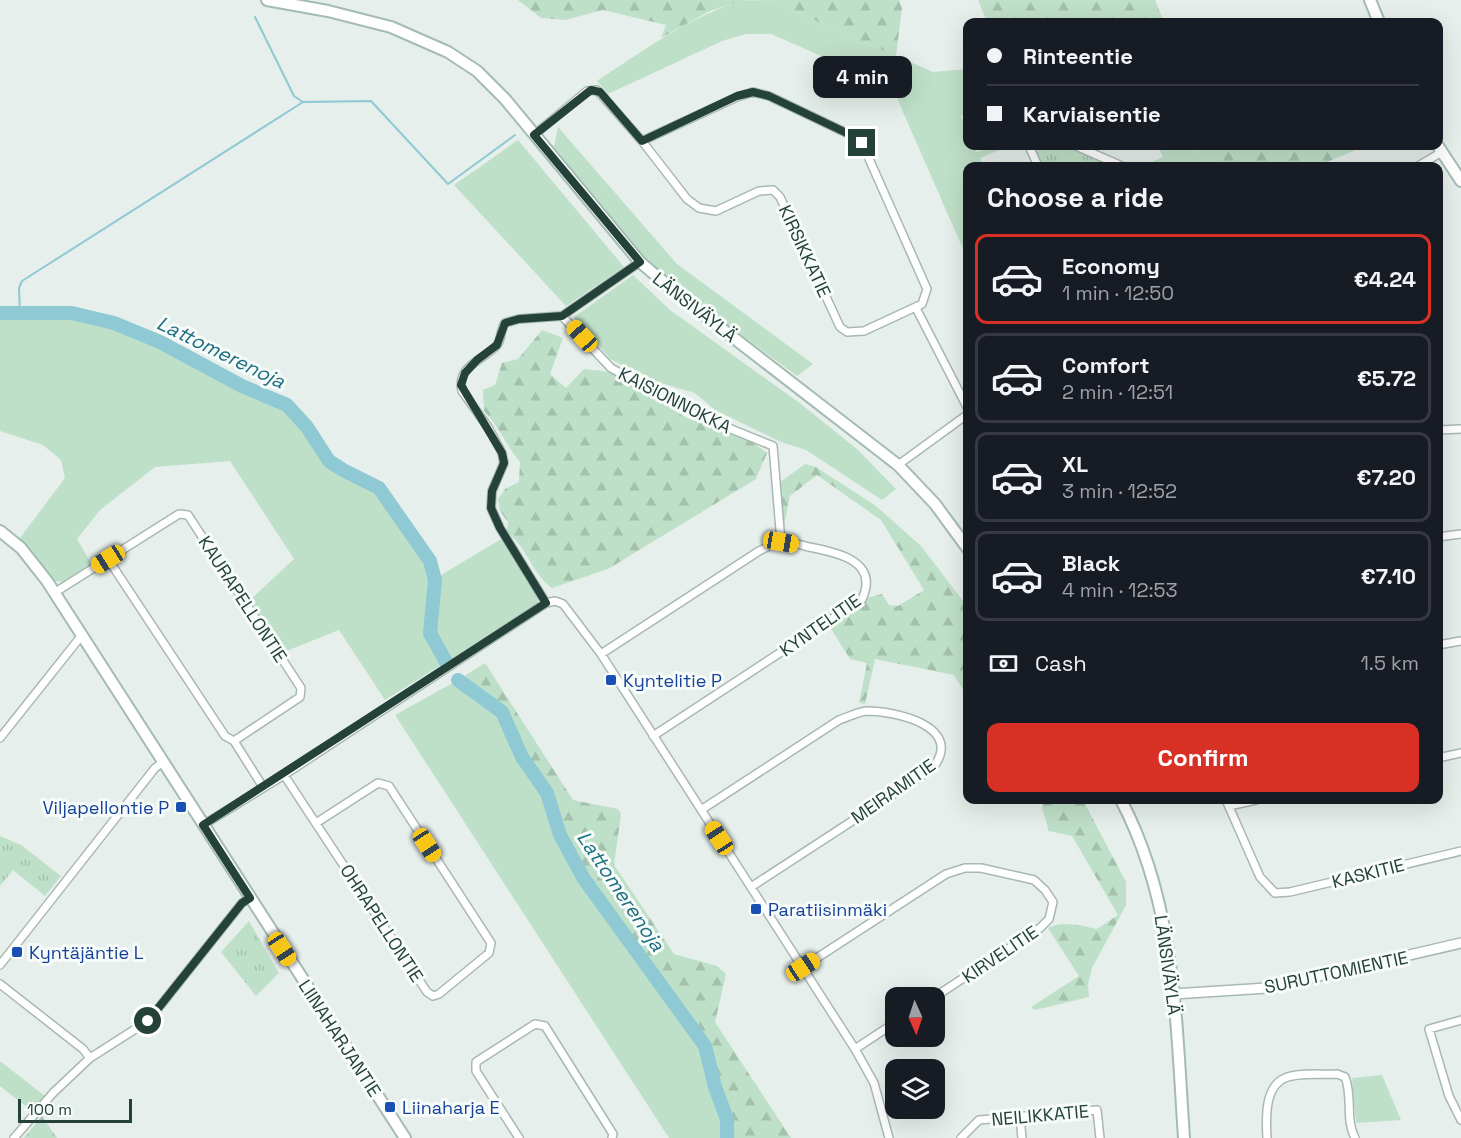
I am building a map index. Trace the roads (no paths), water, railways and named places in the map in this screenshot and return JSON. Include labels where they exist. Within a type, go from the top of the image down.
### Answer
[{"type":"main road","name":"LÄNSIVÄYLÄ","points":[[267,0],[328,11],[391,27],[448,52],[486,79],[640,262],[686,301],[898,465],[935,504],[963,542]]},
{"type":"main road","points":[[1370,0],[1377,18]]},
{"type":"main road","points":[[1441,150],[1461,181]]},
{"type":"main road","name":"LIINAHARJANTIE","points":[[0,531],[21,548],[54,593],[405,1138]]},
{"type":"main road","name":"LÄNSIVÄYLÄ","points":[[1123,804],[1153,879],[1164,923],[1173,994],[1184,1138]]},
{"type":"street","name":"KIRSIKKATIE","points":[[534,135],[591,90],[600,92],[642,141],[687,200],[699,208],[716,211],[759,191],[773,190],[780,197],[840,327],[847,332],[864,331],[916,308]]},
{"type":"street","points":[[642,141],[737,96],[753,92],[769,96],[855,137],[862,143],[927,289],[922,304],[916,308],[963,399]]},
{"type":"street","points":[[1085,150],[1113,162]]},
{"type":"street","points":[[1423,162],[1439,150]]},
{"type":"street","points":[[546,603],[500,528],[491,508],[492,491],[504,463],[502,453],[461,385],[465,373],[477,360],[497,345],[505,323],[519,319],[562,316],[640,262]]},
{"type":"street","name":"KAISIONNOKKA","points":[[562,316],[612,368],[699,416],[773,446],[781,542]]},
{"type":"street","points":[[898,465],[963,418]]},
{"type":"street","points":[[1443,430],[1461,429]]},
{"type":"street","name":"KAURAPELLONTIE","points":[[54,593],[179,514],[188,515],[301,688],[300,697],[234,741]]},
{"type":"street","points":[[1443,536],[1461,534]]},
{"type":"street","points":[[601,654],[759,551],[781,542]]},
{"type":"street","name":"KYNTELITIE","points":[[653,736],[862,599],[866,590],[866,580],[854,560],[841,553],[781,542]]},
{"type":"street","points":[[108,559],[225,736],[234,741],[262,787]]},
{"type":"street","points":[[203,825],[284,775],[546,603],[555,601],[568,608],[601,654],[855,1049],[874,1083],[889,1138]]},
{"type":"street","points":[[0,738],[82,635]]},
{"type":"street","points":[[1443,644],[1461,641]]},
{"type":"street","name":"MEIRAMITIE","points":[[701,810],[839,720],[864,711],[922,722],[933,730],[941,743],[940,758],[932,769],[751,887]]},
{"type":"street","points":[[1443,757],[1461,753]]},
{"type":"street","points":[[0,965],[155,768],[162,763]]},
{"type":"street","name":"OHRAPELLONTIE","points":[[284,775],[427,992],[433,996],[439,994],[489,954],[491,943],[389,786],[378,783],[316,823]]},
{"type":"street","name":"KASKITIE","points":[[1227,804],[1264,884],[1275,893],[1290,892],[1461,851]]},
{"type":"street","name":"KIRVELITIE","points":[[803,967],[946,874],[965,868],[981,868],[1034,880],[1046,890],[1053,902],[1049,919],[945,990]]},
{"type":"street","points":[[14,1138],[53,1093],[90,1058],[148,1021],[242,903],[250,898]]},
{"type":"street","name":"SURUTTOMIENTIE","points":[[1173,994],[1267,988],[1461,943]]},
{"type":"street","points":[[0,984],[83,1049],[90,1058]]},
{"type":"street","points":[[1461,1020],[1429,1029],[1446,1089],[1461,1120]]},
{"type":"street","points":[[519,1138],[476,1071],[477,1062],[535,1024],[545,1026],[613,1134],[612,1138]]},
{"type":"street","points":[[855,1049],[885,1029]]},
{"type":"street","points":[[1267,1138],[1265,1108],[1279,1082],[1286,1077],[1337,1074],[1345,1077],[1348,1085],[1351,1126],[1355,1138]]},
{"type":"street","name":"NEILIKKATIE","points":[[962,1138],[979,1120],[1097,1110],[1100,1138]]},
{"type":"street","points":[[1020,1117],[1022,1138]]},
{"type":"waterway","points":[[255,17],[294,96],[303,102],[371,101],[448,184],[515,135]]},
{"type":"waterway","points":[[20,314],[19,288],[22,281],[303,102]]},
{"type":"waterway","name":"Lattomerenoja","points":[[0,313],[72,313],[114,323],[160,342],[242,386],[287,405],[307,427],[329,461],[379,488],[430,561],[435,580],[430,633],[446,662]]},
{"type":"waterway","name":"Lattomerenoja","points":[[458,680],[502,712],[522,757],[547,793],[560,835],[584,879],[705,1046],[715,1087],[727,1119],[727,1138]]},
{"type":"place","name":"Kyntelitie P","points":[[611,680]]},
{"type":"place","name":"Viljapellontie P","points":[[181,807]]},
{"type":"place","name":"Paratiisinmäki","points":[[756,909]]},
{"type":"place","name":"Kyntäjäntie L","points":[[17,952]]},
{"type":"place","name":"Liinaharja E","points":[[390,1107]]}]
